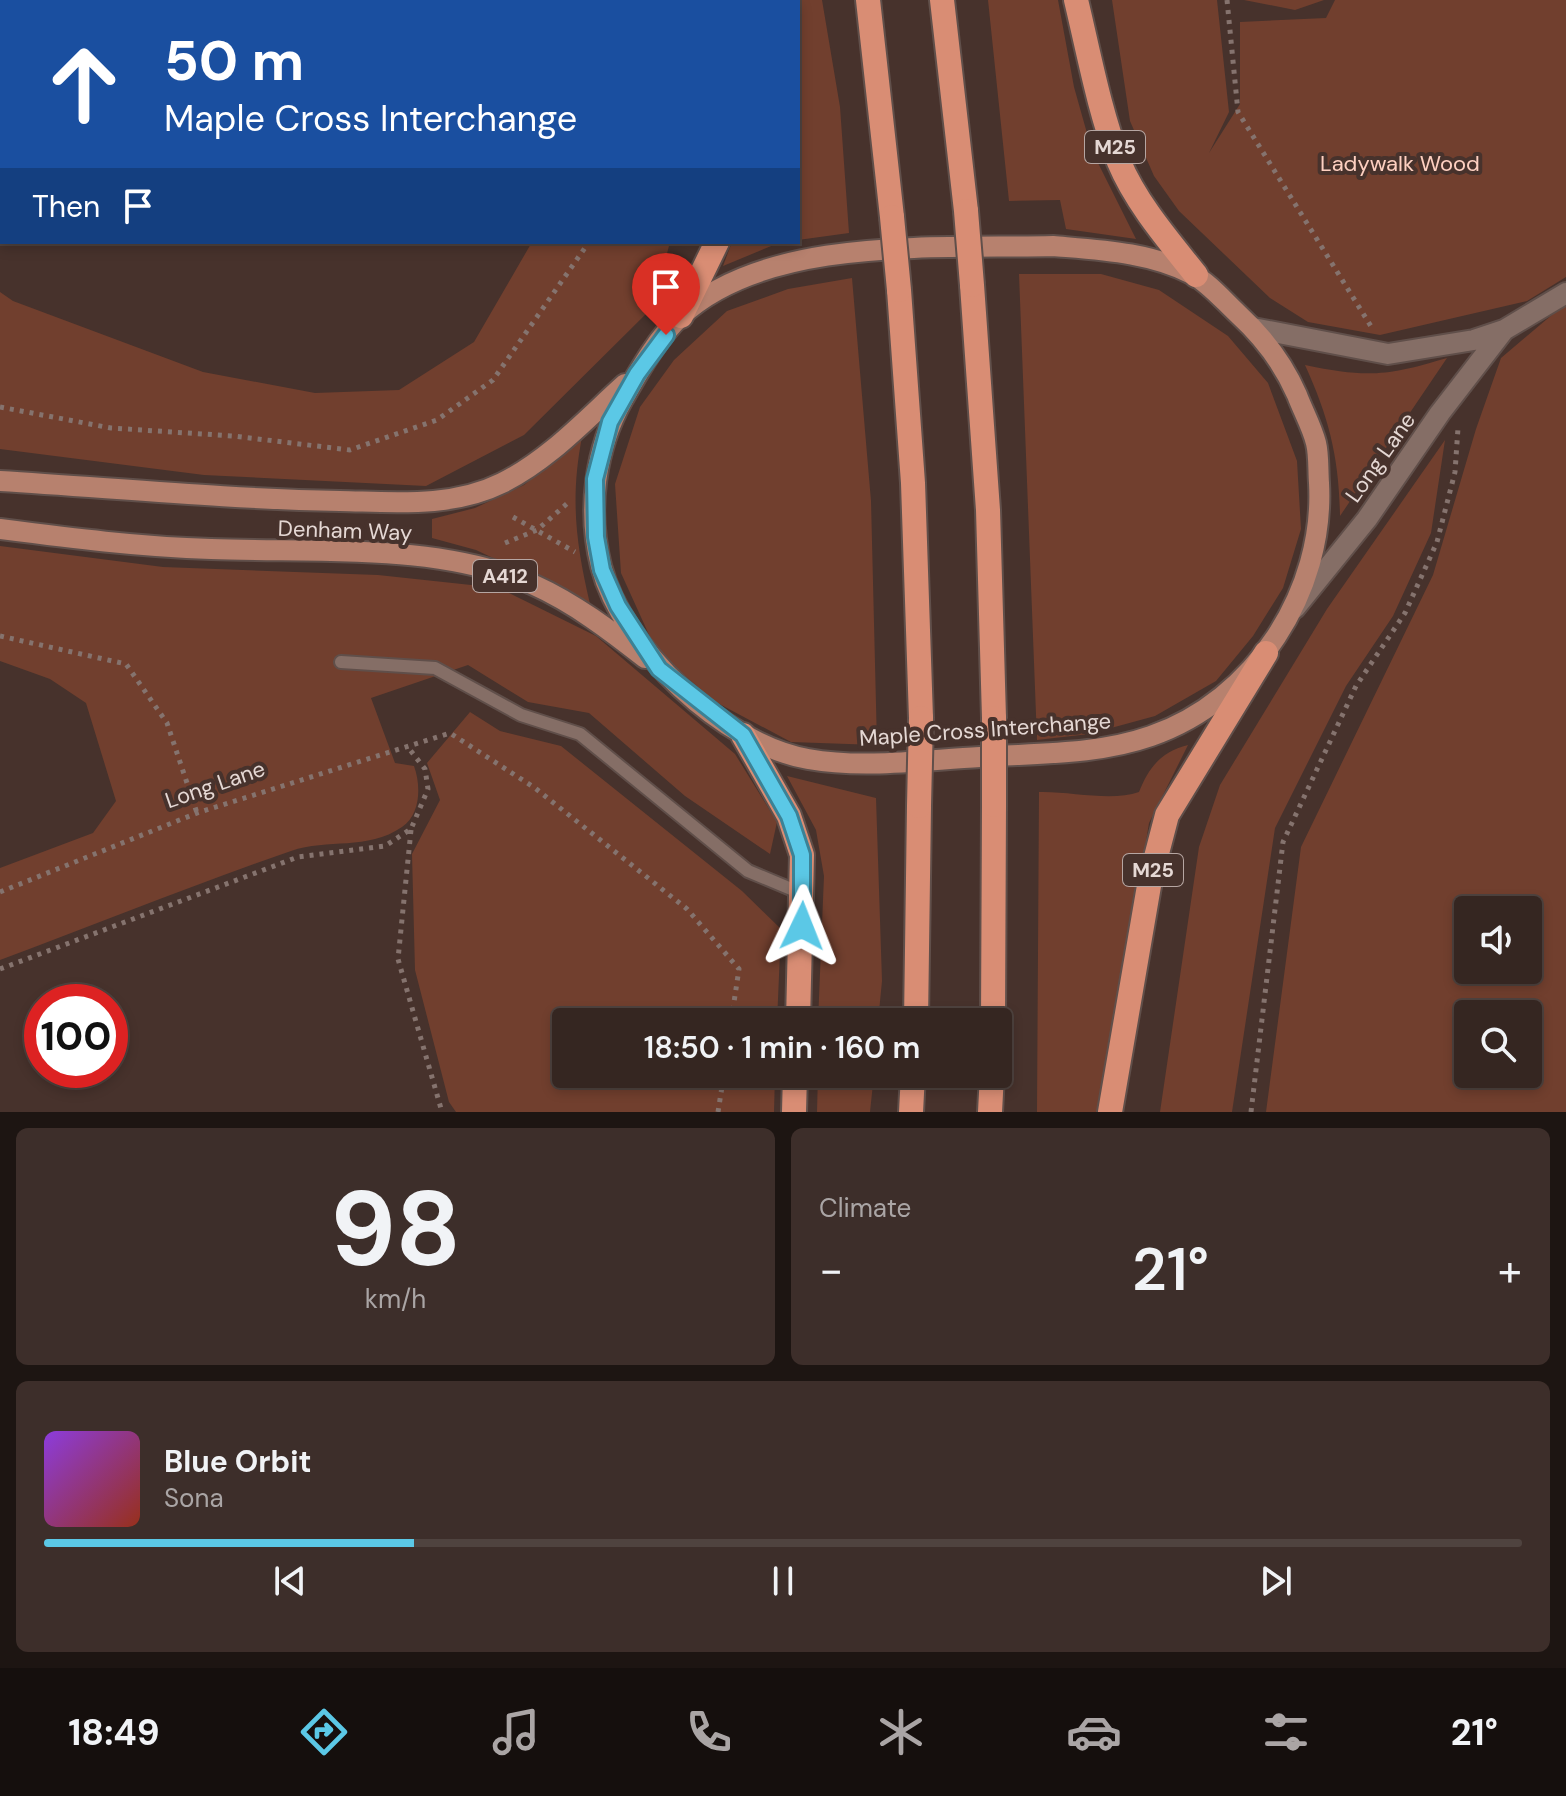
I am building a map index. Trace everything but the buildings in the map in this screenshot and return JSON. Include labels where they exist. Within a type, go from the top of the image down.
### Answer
[{"type":"highway","points":[[868,0],[899,290],[913,483],[921,718],[916,1008]]},
{"type":"highway","points":[[942,0],[966,211],[988,510],[994,718],[993,1008]]},
{"type":"highway","name":"M25","points":[[1076,0],[1100,104],[1120,165],[1160,229],[1196,275]]},
{"type":"highway","points":[[681,316],[716,244]]},
{"type":"highway","name":"M25","points":[[1110,1112],[1150,880],[1167,815],[1266,653]]},
{"type":"highway","points":[[743,735],[789,816],[802,855],[799,1008]]},
{"type":"highway","points":[[794,1112],[795,1088]]},
{"type":"highway","points":[[911,1112],[912,1088]]},
{"type":"highway","points":[[990,1112],[991,1088]]},
{"type":"main road","name":"Maple Cross Interchange","points":[[1053,246],[1128,253],[1196,275],[1253,328],[1289,376],[1316,444],[1321,518],[1311,564],[1294,609],[1266,653],[1214,702],[1155,735],[1100,750],[865,763],[804,759],[743,735],[659,669],[618,606],[602,570],[596,537],[595,479],[610,422],[637,374],[681,316],[729,284],[774,266],[843,253],[1053,246]]},
{"type":"main road","name":"Denham Way","points":[[0,481],[261,499],[425,502],[462,498],[501,484],[534,464],[637,374]]},
{"type":"main road","name":"Denham Way","points":[[0,529],[190,548],[416,556],[468,564],[534,585],[609,629],[659,669]]},
{"type":"street","name":"Long Lane","points":[[1253,328],[1388,354],[1474,340],[1504,330],[1566,293]]},
{"type":"street","name":"Long Lane","points":[[1294,609],[1367,519],[1440,413],[1504,330]]},
{"type":"lane","points":[[341,662],[435,668],[521,715],[580,734],[748,871],[803,894]]},
{"type":"path","points":[[1227,0],[1238,112],[1388,354]]},
{"type":"path","points":[[0,407],[111,428],[233,436],[350,450],[437,420],[493,380],[588,244]]},
{"type":"path","points":[[1251,1112],[1283,842],[1356,686],[1405,613],[1437,542],[1455,472],[1458,426],[1440,413]]},
{"type":"path","points":[[505,543],[537,530],[595,479]]},
{"type":"path","points":[[513,517],[602,570]]},
{"type":"path","points":[[0,636],[126,664],[167,723],[197,813]]},
{"type":"path","name":"Long Lane","points":[[0,892],[197,813],[450,733],[535,788],[687,909],[739,969],[733,1008]]},
{"type":"path","points":[[407,746],[425,769],[428,789],[411,829],[398,959],[442,1112]]},
{"type":"path","points":[[0,969],[298,857],[385,846],[411,829]]},
{"type":"path","points":[[718,1112],[722,1088]]},
{"type":"green space","points":[[800,0],[822,0],[840,107],[849,233],[800,240]]},
{"type":"green space","points":[[988,0],[1058,0],[1074,87],[1092,151],[1136,239],[1066,229],[1060,200],[1009,201]]},
{"type":"green space","name":"Ladywalk Wood","points":[[1112,0],[1217,0],[1229,112],[1209,153],[1240,104],[1240,22],[1326,18],[1335,0],[1566,0],[1566,277],[1527,301],[1380,335],[1308,322],[1270,298],[1179,211],[1154,176],[1130,121]]},
{"type":"green space","points":[[1244,0],[1324,0],[1295,10]]},
{"type":"green space","points":[[531,244],[669,244],[653,307],[524,435],[426,486],[204,475],[0,449],[0,292],[13,301],[203,372],[315,393],[399,390],[474,342]]},
{"type":"green space","points":[[731,244],[776,244],[723,266]]},
{"type":"green space","points":[[1019,274],[1101,274],[1159,290],[1228,336],[1268,383],[1297,461],[1301,529],[1283,588],[1253,636],[1216,681],[1155,716],[1089,734],[1037,740]]},
{"type":"green space","points":[[852,278],[871,501],[877,745],[791,742],[712,700],[655,648],[621,573],[615,484],[640,407],[674,360],[727,311],[788,289]]},
{"type":"green space","points":[[1566,303],[1566,1112],[1266,1112],[1301,847],[1433,575],[1476,429],[1501,358]]},
{"type":"green space","points":[[1447,358],[1340,516],[1331,438],[1305,365],[1345,372],[1377,373],[1408,369]]},
{"type":"green space","points":[[582,437],[576,481],[576,521],[590,604],[476,550],[432,538],[432,519],[475,508],[524,485]]},
{"type":"green space","points":[[1445,440],[1431,533],[1393,616],[1346,686],[1275,828],[1232,1112],[1160,1112],[1199,847],[1220,785],[1327,609]]},
{"type":"green space","points":[[0,546],[163,567],[378,575],[499,588],[596,636],[735,754],[777,822],[770,854],[685,796],[589,713],[528,702],[468,665],[371,698],[395,763],[414,766],[416,774],[416,807],[402,827],[375,839],[291,851],[0,960],[0,868],[93,833],[116,801],[86,703],[50,679],[0,661]]},
{"type":"green space","points":[[470,712],[500,731],[561,746],[742,891],[781,929],[778,1008],[552,1008],[552,1088],[775,1088],[774,1112],[456,1112],[449,1102],[415,970],[412,854],[440,800],[427,763]]},
{"type":"green space","points":[[1188,745],[1149,823],[1102,1112],[1037,1112],[1039,792],[1116,796],[1139,792],[1147,775],[1163,756]]},
{"type":"green space","points":[[787,776],[876,798],[882,981],[879,1008],[819,1008],[824,876],[816,830]]},
{"type":"green space","points":[[818,1088],[873,1088],[870,1112],[817,1112]]},
{"type":"route","points":[[666,335],[637,374],[610,422],[595,479],[596,537],[602,570],[618,606],[659,669],[743,735],[789,816],[802,855],[802,926]]}]
